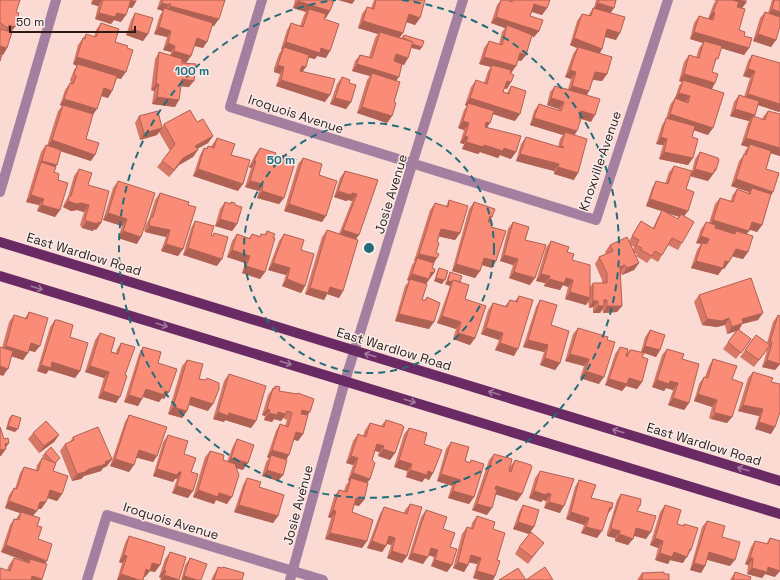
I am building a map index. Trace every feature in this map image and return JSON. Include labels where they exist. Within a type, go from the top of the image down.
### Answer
[{"type":"main road","name":"East Wardlow Road","points":[[0,242],[780,481]]},
{"type":"main road","points":[[0,276],[780,514]]},
{"type":"street","points":[[0,192],[56,0]]},
{"type":"street","name":"Iroquois Avenue","points":[[262,0],[230,106],[414,165]]},
{"type":"street","name":"Josie Avenue","points":[[291,576],[345,381],[414,165],[463,0]]},
{"type":"street","name":"Knoxville Avenue","points":[[414,165],[596,220],[668,0]]},
{"type":"street","name":"Iroquois Avenue","points":[[87,580],[107,515],[291,576]]},
{"type":"street","points":[[291,576],[323,580]]},
{"type":"building","points":[[0,0],[20,0],[16,12],[19,13],[15,27],[9,25],[8,28],[0,23]]},
{"type":"building","points":[[103,0],[131,0],[126,15],[117,13],[115,17],[99,13]]},
{"type":"building","points":[[162,0],[225,0],[219,19],[170,6],[170,3],[169,5],[162,3]]},
{"type":"building","points":[[298,0],[334,0],[330,11]]},
{"type":"building","points":[[376,0],[425,0],[420,18],[409,14],[403,33],[363,21],[367,7],[374,9]]},
{"type":"building","points":[[501,0],[512,2],[512,0],[550,0],[547,8],[534,4],[530,16],[543,20],[539,31],[496,17]]},
{"type":"building","points":[[599,0],[616,0],[614,8],[598,3]]},
{"type":"building","points":[[718,0],[732,0],[739,2],[737,7],[745,9],[739,30],[745,32],[744,36],[752,38],[749,48],[694,32],[699,16],[713,20],[715,13],[713,12]]},
{"type":"building","points":[[774,0],[780,0],[780,12],[772,9]]},
{"type":"building","points":[[164,8],[213,23],[207,42],[197,38],[191,56],[174,51],[175,46],[168,43],[171,31],[159,27]]},
{"type":"building","points":[[593,8],[625,17],[620,33],[607,29],[602,49],[574,38],[582,14],[591,16]]},
{"type":"building","points":[[309,9],[326,14],[324,19],[339,24],[330,51],[321,48],[320,53],[286,42],[291,23],[303,27]]},
{"type":"building","points":[[765,12],[780,17],[780,26],[776,40],[758,34]]},
{"type":"building","points":[[135,13],[153,18],[148,34],[131,29]]},
{"type":"building","points":[[101,23],[119,29],[115,42],[128,46],[127,48],[133,50],[126,72],[77,57],[83,38],[85,39],[86,34],[96,37]]},
{"type":"building","points":[[507,25],[532,35],[526,55],[520,53],[516,66],[484,57],[489,41],[502,45]]},
{"type":"building","points":[[0,29],[12,32],[7,48],[0,46]]},
{"type":"building","points":[[380,32],[413,42],[408,58],[396,54],[394,61],[402,64],[399,77],[357,64],[360,55],[372,58]]},
{"type":"building","points":[[404,35],[424,41],[422,47],[412,44],[413,42],[403,38]]},
{"type":"building","points":[[704,41],[722,46],[718,59],[716,58],[712,72],[718,74],[715,83],[684,74],[689,55],[699,58]]},
{"type":"building","points":[[284,47],[309,55],[306,67],[302,66],[300,71],[335,79],[330,95],[281,80],[284,67],[278,65]]},
{"type":"building","points":[[578,47],[612,57],[607,74],[595,72],[589,91],[572,86],[576,72],[570,70]]},
{"type":"building","points":[[159,52],[182,59],[182,63],[196,64],[194,81],[182,79],[179,100],[157,97],[159,84],[156,84]]},
{"type":"building","points":[[752,55],[780,63],[780,104],[748,94],[755,71],[748,69]]},
{"type":"building","points":[[78,64],[117,76],[112,91],[104,88],[97,109],[64,99],[70,83],[73,84],[76,77],[74,73]]},
{"type":"building","points":[[492,65],[511,70],[510,73],[514,75],[511,82],[507,81],[503,92],[509,94],[511,86],[526,91],[520,114],[470,98],[476,80],[487,84]]},
{"type":"building","points":[[372,73],[400,82],[394,102],[396,103],[392,116],[362,107]]},
{"type":"building","points":[[342,77],[350,80],[349,83],[356,85],[351,102],[335,98]]},
{"type":"building","points":[[683,80],[724,93],[713,128],[670,114],[675,98],[688,103],[690,96],[679,93]]},
{"type":"building","points":[[555,86],[600,99],[595,115],[581,111],[579,118],[581,119],[577,131],[534,118],[539,104],[561,111],[564,102],[551,98]]},
{"type":"building","points":[[739,95],[759,101],[755,115],[735,109]]},
{"type":"building","points":[[468,103],[494,111],[490,123],[486,122],[485,127],[521,136],[516,152],[504,148],[503,151],[484,145],[483,147],[466,142],[468,137],[465,136],[469,123],[463,121]]},
{"type":"building","points":[[63,105],[93,114],[86,139],[99,143],[95,155],[52,140]]},
{"type":"building","points":[[190,110],[197,122],[203,119],[213,136],[195,146],[198,150],[183,158],[174,170],[162,161],[175,144],[164,124]]},
{"type":"building","points":[[158,111],[162,128],[144,133],[139,116]]},
{"type":"building","points":[[768,111],[780,114],[780,148],[746,138],[753,116],[765,120]]},
{"type":"building","points":[[666,118],[695,126],[692,137],[698,139],[693,158],[664,152],[667,139],[661,137]]},
{"type":"building","points":[[565,132],[587,139],[578,173],[558,167],[559,164],[520,154],[526,137],[563,148],[564,147],[561,146]]},
{"type":"building","points":[[217,138],[235,144],[231,155],[250,160],[243,184],[198,169],[204,148],[207,149],[208,146],[214,148]]},
{"type":"building","points":[[750,144],[771,151],[766,169],[779,173],[773,192],[736,179],[744,154],[746,155]]},
{"type":"building","points":[[46,145],[61,150],[57,165],[42,161]]},
{"type":"building","points":[[260,148],[276,153],[275,155],[282,157],[283,155],[296,159],[284,198],[262,191],[263,184],[250,181],[256,161],[254,161]]},
{"type":"building","points":[[700,152],[718,158],[719,160],[716,170],[715,169],[713,174],[695,169]]},
{"type":"building","points":[[303,158],[322,164],[319,175],[337,181],[326,216],[289,204]]},
{"type":"building","points":[[41,162],[56,167],[54,172],[59,174],[58,180],[68,183],[60,210],[42,205],[44,199],[31,195]]},
{"type":"building","points":[[674,166],[692,171],[686,189],[694,192],[688,211],[650,199],[656,181],[668,184]]},
{"type":"building","points":[[79,169],[92,173],[88,185],[109,191],[101,223],[98,222],[98,224],[86,221],[85,219],[89,205],[81,203],[76,204],[68,201],[69,196],[71,196]]},
{"type":"building","points":[[345,171],[378,180],[359,235],[343,230],[357,194],[352,193],[351,195],[338,191]]},
{"type":"building","points":[[118,181],[155,193],[141,237],[123,231],[127,219],[108,213]]},
{"type":"building","points":[[752,188],[771,194],[762,225],[752,222],[749,231],[713,220],[720,198],[733,202],[737,189],[750,194]]},
{"type":"building","points":[[160,193],[189,202],[188,205],[196,207],[183,249],[166,244],[170,230],[150,226],[149,223],[151,217],[153,217]]},
{"type":"building","points":[[449,200],[468,206],[460,233],[441,229],[437,242],[439,243],[436,253],[439,254],[437,258],[419,254],[435,203],[448,207]]},
{"type":"building","points":[[225,202],[231,204],[231,202],[235,203],[235,205],[242,207],[237,224],[220,219]]},
{"type":"building","points":[[474,202],[495,209],[488,222],[492,223],[491,227],[506,231],[496,261],[484,258],[480,271],[456,264]]},
{"type":"building","points":[[662,210],[678,219],[681,214],[694,222],[682,243],[672,238],[662,255],[655,251],[652,256],[641,250],[642,248],[636,245],[639,240],[632,236],[641,221],[654,229]]},
{"type":"building","points":[[195,221],[214,226],[211,235],[213,236],[214,233],[228,237],[222,259],[188,248]]},
{"type":"building","points":[[513,222],[529,227],[525,240],[546,245],[535,278],[514,272],[518,259],[504,255]]},
{"type":"building","points":[[706,222],[716,225],[715,228],[735,234],[736,231],[753,236],[748,252],[736,249],[729,262],[725,261],[723,268],[696,261],[702,243],[707,244],[709,239],[701,236]]},
{"type":"building","points":[[327,230],[358,240],[343,291],[330,287],[328,293],[310,288]]},
{"type":"building","points":[[267,231],[275,234],[273,238],[275,238],[265,272],[246,266],[250,256],[232,250],[237,234],[250,239],[252,234],[260,237],[261,234],[266,235]]},
{"type":"building","points":[[284,234],[304,240],[301,250],[314,254],[305,286],[287,279],[290,268],[273,263]]},
{"type":"building","points":[[627,237],[639,263],[627,268],[625,265],[620,267],[622,306],[607,306],[607,300],[604,300],[604,306],[598,306],[598,301],[593,301],[593,283],[607,283],[607,273],[599,257],[613,251],[610,245]]},
{"type":"building","points":[[551,241],[569,247],[567,252],[574,254],[572,260],[590,265],[590,298],[570,292],[573,280],[566,278],[564,283],[549,279],[550,276],[541,274]]},
{"type":"building","points":[[417,258],[434,263],[432,268],[435,269],[434,273],[431,272],[429,279],[412,274]]},
{"type":"building","points":[[439,268],[448,271],[445,280],[436,278]]},
{"type":"building","points":[[450,272],[462,276],[460,282],[453,280],[452,282],[448,281]]},
{"type":"building","points":[[751,278],[763,313],[742,319],[743,323],[732,327],[729,318],[722,321],[707,319],[699,295]]},
{"type":"building","points":[[410,279],[427,284],[422,300],[426,300],[427,297],[440,303],[434,322],[399,314]]},
{"type":"building","points":[[453,280],[469,285],[465,299],[486,306],[475,338],[458,333],[461,322],[442,316]]},
{"type":"building","points":[[519,296],[533,300],[518,349],[500,343],[503,333],[486,328],[493,303],[507,307],[510,300],[517,302]]},
{"type":"building","points":[[540,300],[557,305],[551,325],[569,331],[560,363],[545,358],[548,345],[528,340]]},
{"type":"building","points":[[29,312],[48,318],[40,346],[31,343],[28,353],[6,346],[14,315],[27,319]]},
{"type":"building","points":[[778,315],[780,316],[780,364],[767,360],[772,342],[770,342]]},
{"type":"building","points":[[55,320],[73,325],[70,337],[88,343],[80,371],[52,362],[51,368],[41,365]]},
{"type":"building","points":[[578,328],[608,337],[607,340],[615,342],[604,377],[585,371],[589,359],[570,354]]},
{"type":"building","points":[[738,329],[751,339],[741,353],[728,342]]},
{"type":"building","points":[[650,330],[665,335],[660,350],[645,346]]},
{"type":"building","points":[[100,333],[115,338],[111,352],[118,354],[121,343],[135,347],[125,375],[127,376],[120,397],[103,391],[109,372],[90,366]]},
{"type":"building","points":[[756,335],[770,345],[759,360],[745,350]]},
{"type":"building","points":[[0,347],[13,351],[8,369],[0,366]]},
{"type":"building","points":[[143,347],[161,352],[158,363],[177,369],[169,392],[165,391],[164,395],[146,389],[142,399],[129,395]]},
{"type":"building","points":[[620,347],[628,349],[627,357],[630,350],[632,350],[644,353],[642,357],[648,359],[642,382],[629,378],[627,384],[609,379]]},
{"type":"building","points":[[667,349],[684,354],[682,359],[699,364],[689,403],[673,398],[678,383],[670,381],[669,384],[657,380]]},
{"type":"building","points":[[713,359],[737,366],[732,379],[743,383],[732,417],[716,413],[714,411],[717,400],[698,394],[704,377],[708,378]]},
{"type":"building","points":[[187,360],[203,364],[199,379],[206,380],[207,378],[219,383],[219,389],[213,404],[191,397],[187,411],[173,407]]},
{"type":"building","points":[[753,372],[773,378],[771,382],[780,384],[780,412],[775,427],[759,422],[763,409],[743,405]]},
{"type":"building","points":[[229,374],[266,386],[256,421],[229,413],[228,416],[218,412]]},
{"type":"building","points":[[275,386],[280,387],[279,391],[298,393],[314,399],[310,412],[302,410],[301,414],[308,415],[303,434],[296,432],[289,455],[272,450],[280,424],[288,427],[292,413],[287,411],[286,414],[278,412],[277,415],[269,413],[270,410],[267,409],[273,388],[275,389]]},
{"type":"building","points":[[12,415],[21,418],[18,429],[8,426]]},
{"type":"building","points":[[129,415],[167,427],[157,456],[139,450],[134,465],[115,459]]},
{"type":"building","points":[[386,420],[404,427],[395,453],[383,449],[384,446],[377,444],[372,460],[375,463],[370,479],[353,473],[358,458],[351,456],[358,434],[366,437],[370,423],[384,427]]},
{"type":"building","points":[[46,421],[59,435],[44,446],[33,433]]},
{"type":"building","points":[[0,427],[4,439],[8,438],[9,443],[5,444],[6,449],[0,450]]},
{"type":"building","points":[[98,427],[112,459],[105,462],[106,464],[77,474],[65,444],[74,440],[73,437]]},
{"type":"building","points":[[409,428],[427,433],[424,444],[442,450],[433,473],[428,471],[427,475],[410,470],[412,464],[399,460]]},
{"type":"building","points":[[168,435],[188,441],[184,454],[196,458],[191,472],[198,474],[193,491],[177,486],[181,472],[177,475],[157,469]]},
{"type":"building","points":[[237,439],[254,445],[248,463],[231,458]]},
{"type":"building","points":[[451,442],[469,447],[465,461],[470,463],[471,460],[484,464],[474,497],[453,491],[456,481],[460,482],[461,480],[441,474]]},
{"type":"building","points":[[51,447],[60,458],[55,463],[45,453]]},
{"type":"building","points":[[210,451],[224,455],[223,460],[235,464],[239,475],[232,497],[219,493],[218,497],[198,490]]},
{"type":"building","points":[[494,454],[512,459],[509,471],[511,472],[515,460],[531,465],[532,467],[522,494],[496,486],[495,489],[497,490],[492,508],[477,504]]},
{"type":"building","points":[[271,455],[287,460],[283,475],[267,470]]},
{"type":"building","points":[[42,458],[56,463],[53,471],[68,476],[62,494],[50,490],[46,502],[40,502],[37,511],[9,501],[14,488],[17,489],[24,467],[38,471]]},
{"type":"building","points":[[540,471],[574,479],[564,506],[549,502],[551,494],[547,493],[546,495],[534,491]]},
{"type":"building","points":[[247,478],[261,482],[259,487],[284,495],[278,516],[239,505]]},
{"type":"building","points":[[351,478],[368,483],[364,500],[356,498],[352,512],[373,520],[367,541],[330,533],[336,511],[333,510],[339,490],[347,492]]},
{"type":"building","points":[[579,480],[596,485],[591,498],[613,503],[612,508],[610,507],[602,531],[586,527],[589,518],[571,512]]},
{"type":"building","points":[[621,494],[641,499],[640,506],[637,511],[656,516],[651,532],[636,528],[633,539],[619,534],[620,531],[612,529],[611,526]]},
{"type":"building","points":[[410,504],[422,507],[407,556],[392,551],[395,538],[389,536],[386,546],[372,541],[384,507],[407,514]]},
{"type":"building","points":[[523,505],[539,510],[534,527],[518,522]]},
{"type":"building","points":[[665,505],[681,510],[677,524],[684,526],[684,524],[698,528],[691,550],[690,549],[687,557],[674,552],[672,557],[660,553],[663,541],[655,538]]},
{"type":"building","points":[[426,510],[447,517],[443,529],[455,533],[450,547],[457,549],[452,565],[435,560],[438,550],[431,548],[428,557],[412,553]]},
{"type":"building","points":[[21,512],[40,518],[37,526],[42,527],[38,539],[52,544],[47,561],[6,545],[14,519],[19,520]]},
{"type":"building","points":[[477,516],[495,522],[493,529],[505,533],[497,560],[500,561],[495,576],[477,571],[481,558],[471,555],[468,565],[458,562],[467,527],[473,529]]},
{"type":"building","points":[[707,521],[725,526],[722,537],[740,542],[735,560],[709,552],[705,566],[694,563]]},
{"type":"building","points":[[531,532],[544,543],[532,557],[519,547]]},
{"type":"building","points":[[129,536],[165,547],[160,565],[152,563],[150,571],[146,569],[143,580],[121,574],[127,556],[124,555]]},
{"type":"building","points":[[770,538],[780,541],[780,571],[768,567],[767,572],[752,568],[753,558],[750,558],[755,541],[768,544]]},
{"type":"building","points":[[170,552],[186,557],[179,580],[164,575],[166,571],[164,570]]},
{"type":"building","points":[[14,558],[29,563],[30,559],[47,564],[42,579],[32,576],[31,580],[0,580],[0,568],[10,571]]},
{"type":"building","points":[[190,558],[207,564],[201,580],[184,576]]},
{"type":"building","points":[[218,567],[244,573],[242,580],[214,580]]},
{"type":"building","points":[[545,567],[553,580],[526,580]]},
{"type":"building","points":[[518,568],[526,580],[499,580]]},
{"type":"building","points":[[664,572],[664,574],[669,574],[669,580],[642,580],[642,573]]},
{"type":"building","points":[[735,572],[751,577],[750,580],[733,580]]}]
